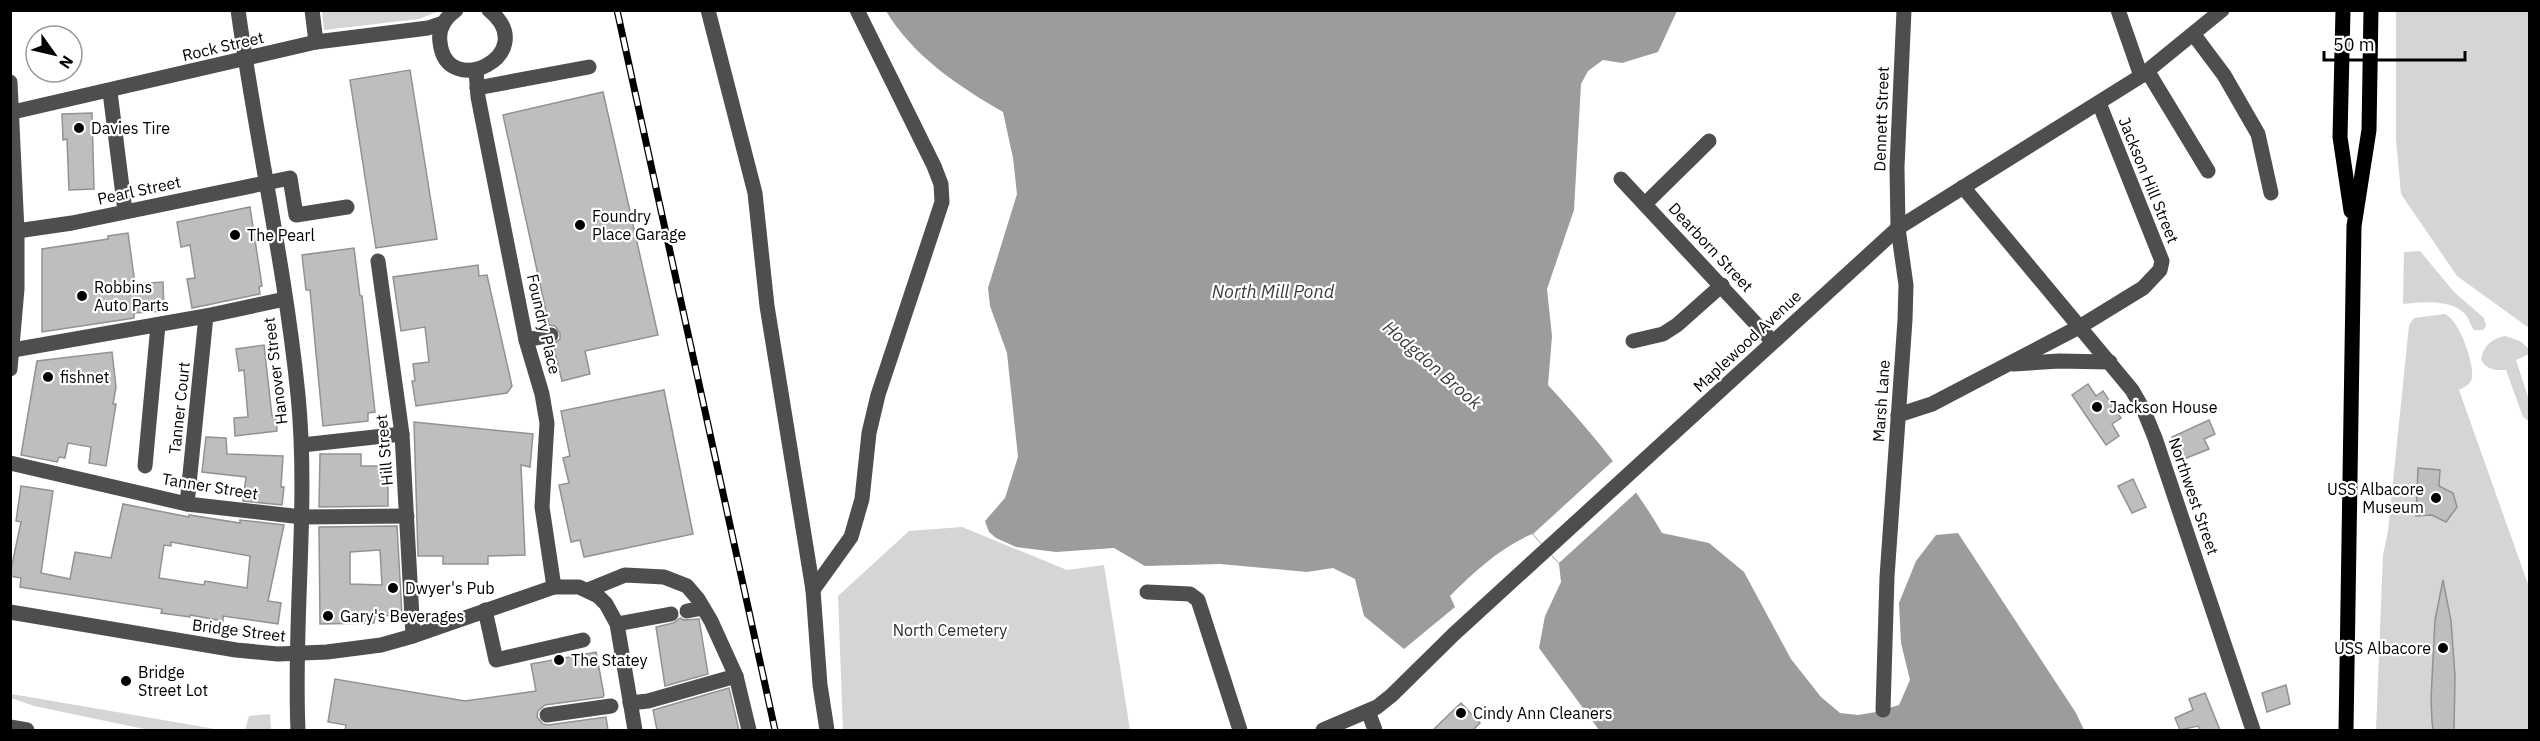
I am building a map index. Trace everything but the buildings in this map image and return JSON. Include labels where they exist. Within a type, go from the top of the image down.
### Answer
[{"type":"main road","points":[[2343,10],[2340,137],[2354,226]]},
{"type":"main road","points":[[2346,730],[2354,226],[2369,130],[2371,10]]},
{"type":"street","name":"Hanover Street","points":[[238,10],[267,182],[298,395],[302,445],[302,517],[296,681],[298,730]]},
{"type":"street","points":[[312,10],[316,42]]},
{"type":"street","points":[[456,10],[443,23],[440,43],[448,61],[466,71],[476,71],[487,67],[502,51],[505,40],[503,29],[498,18],[489,10]]},
{"type":"street","points":[[708,10],[755,193],[767,306],[813,590],[820,686],[827,730]]},
{"type":"street","points":[[813,590],[841,552],[854,528],[862,499],[866,453],[878,395],[942,202],[941,184],[934,166],[857,10]]},
{"type":"street","name":"Dennett Street","points":[[1898,228],[1897,167],[1904,10]]},
{"type":"street","points":[[2118,10],[2145,74],[2208,171]]},
{"type":"street","name":"Maplewood Avenue","points":[[1323,730],[1368,711],[1392,695],[1772,341],[1898,228],[2145,74],[2222,10]]},
{"type":"street","name":"Rock Street","points":[[13,112],[110,92],[316,42],[428,28],[443,23]]},
{"type":"street","points":[[2194,35],[2224,75],[2258,134],[2271,193]]},
{"type":"street","points":[[477,88],[589,67]]},
{"type":"street","name":"Foundry Place","points":[[476,71],[477,88],[526,339],[548,423],[543,507],[554,587]]},
{"type":"street","points":[[10,82],[17,231],[17,289],[10,369]]},
{"type":"street","points":[[110,92],[125,211]]},
{"type":"street","name":"Jackson Hill Street","points":[[1898,415],[1932,404],[2081,326],[2143,288],[2154,279],[2160,270],[2162,261],[2099,103]]},
{"type":"street","points":[[1646,203],[1709,141]]},
{"type":"street","name":"Pearl Street","points":[[17,231],[72,223],[290,178],[296,215],[347,207]]},
{"type":"street","name":"Dearborn Street","points":[[1621,179],[1646,203],[1772,341]]},
{"type":"street","name":"Northwest Street","points":[[1963,187],[2081,326],[2140,404],[2155,438],[2253,730]]},
{"type":"street","name":"Marsh Lane","points":[[1884,710],[1887,577],[1906,285],[1898,228]]},
{"type":"street","name":"Hill Street","points":[[378,261],[402,434],[413,636]]},
{"type":"street","points":[[1633,341],[1663,334],[1677,325],[1722,285]]},
{"type":"street","points":[[13,350],[158,325],[285,299]]},
{"type":"street","name":"Tanner Court","points":[[188,504],[206,316]]},
{"type":"street","points":[[145,466],[158,325]]},
{"type":"street","points":[[526,339],[551,335]]},
{"type":"street","name":"Jackson Hill Street","points":[[2008,364],[2059,361],[2110,362]]},
{"type":"street","points":[[302,445],[402,434]]},
{"type":"street","name":"Tanner Street","points":[[10,464],[188,504],[302,517],[407,516]]},
{"type":"street","points":[[635,730],[616,624],[606,604],[593,593],[625,575],[664,577],[687,586],[703,608],[736,676],[749,730]]},
{"type":"street","name":"Bridge Street","points":[[10,612],[274,655],[381,645],[554,587],[568,585],[593,593]]},
{"type":"street","points":[[1147,592],[1190,594],[1198,600],[1240,730]]},
{"type":"street","points":[[687,611],[703,608]]},
{"type":"street","points":[[485,610],[496,660],[583,640]]},
{"type":"street","points":[[616,624],[671,614]]},
{"type":"street","points":[[630,704],[736,676]]},
{"type":"street","points":[[547,715],[611,705]]},
{"type":"street","points":[[1368,711],[1375,730]]},
{"type":"street","points":[[10,727],[27,730]]},
{"type":"green space","points":[[322,10],[439,11],[419,19],[324,30]]},
{"type":"green space","points":[[2396,11],[2529,11],[2529,328],[2457,276],[2401,194],[2396,139]]},
{"type":"green space","points":[[2420,251],[2454,292],[2484,318],[2486,326],[2483,330],[2474,330],[2466,315],[2451,305],[2435,302],[2403,304],[2404,252]]},
{"type":"green space","points":[[2445,314],[2455,324],[2468,352],[2472,377],[2467,385],[2459,390],[2529,587],[2529,730],[2376,730],[2383,555],[2388,531],[2409,325],[2414,318]]},
{"type":"green space","points":[[2505,336],[2520,341],[2529,349],[2529,354],[2516,360],[2529,400],[2529,421],[2523,417],[2506,370],[2489,368],[2481,360],[2488,344]]},
{"type":"green space","name":"North Cemetery","points":[[962,527],[1067,570],[1104,565],[1130,730],[843,730],[838,596],[909,531]]},
{"type":"green space","points":[[11,694],[221,730],[149,730],[34,706],[11,698]]},
{"type":"green space","points":[[270,714],[271,730],[245,730],[249,716]]},
{"type":"water","name":"North Mill Pond","points":[[886,11],[1677,11],[1658,52],[1622,63],[1603,60],[1588,71],[1581,84],[1574,210],[1547,289],[1552,336],[1548,385],[1609,456],[1637,493],[1662,533],[1709,543],[1744,572],[1791,659],[1821,697],[1840,713],[1858,715],[1899,705],[1910,680],[1901,643],[1899,603],[1916,561],[1936,535],[1958,533],[2076,713],[2084,730],[1599,730],[1539,648],[1545,616],[1561,582],[1559,564],[1532,534],[1499,553],[1469,578],[1450,596],[1455,607],[1404,649],[1364,616],[1355,579],[1333,568],[1307,572],[1220,564],[1145,566],[1114,548],[1056,552],[1016,547],[996,538],[989,532],[985,521],[1005,498],[1018,457],[1007,353],[990,306],[988,288],[1017,194],[1013,158],[1003,112],[938,69],[909,42]]},
{"type":"pier","points":[[1615,459],[1639,490],[1559,563],[1533,534]]},
{"type":"railway","points":[[617,10],[775,730]]},
{"type":"place","name":"Davies Tire","points":[[79,128]]},
{"type":"place","name":"Foundry Place Garage","points":[[580,225]]},
{"type":"place","name":"The Pearl","points":[[235,235]]},
{"type":"place","name":"Robbins Auto Parts","points":[[82,296]]},
{"type":"place","name":"fishnet","points":[[48,377]]},
{"type":"place","name":"Jackson House","points":[[2097,407]]},
{"type":"place","name":"USS Albacore Museum","points":[[2436,498]]},
{"type":"place","name":"Dwyer's Pub","points":[[393,588]]},
{"type":"place","name":"Gary's Beverages","points":[[328,616]]},
{"type":"place","name":"USS Albacore","points":[[2443,648]]},
{"type":"place","name":"The Statey","points":[[559,660]]},
{"type":"place","name":"Bridge Street Lot","points":[[126,681]]},
{"type":"place","name":"Cindy Ann Cleaners","points":[[1461,713]]},
{"type":"water label","name":"Hodgdon Brook","points":[[1432,365]]}]
